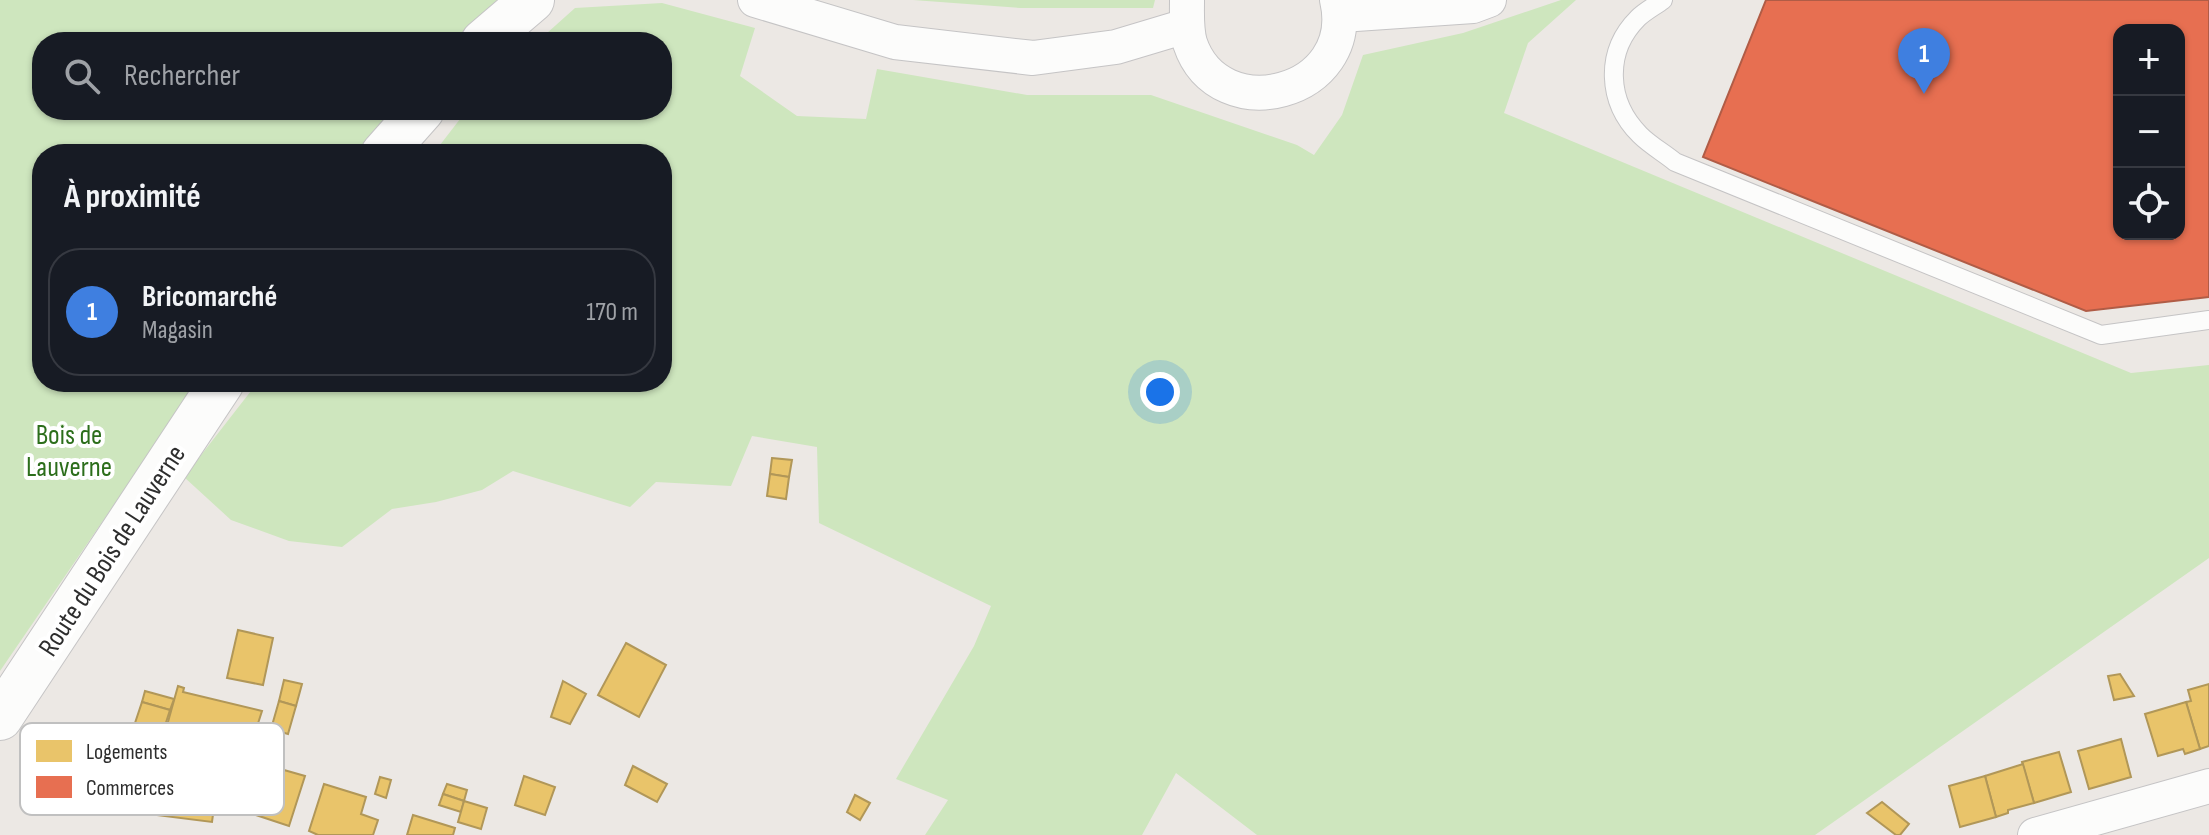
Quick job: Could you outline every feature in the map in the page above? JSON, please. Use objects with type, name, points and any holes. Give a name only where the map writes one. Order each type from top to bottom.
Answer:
[{"type":"street","points":[[495,32],[532,0]]},
{"type":"street","points":[[755,0],[895,42],[1033,58],[1116,47],[1187,13],[1191,46],[1203,66],[1221,82],[1243,91],[1266,94],[1289,89],[1310,78],[1328,59],[1338,35],[1339,7],[1473,6],[1489,0]]},
{"type":"street","points":[[392,144],[413,120]]},
{"type":"street","name":"Route du Bois de Lauverne","points":[[0,718],[215,392]]},
{"type":"street","points":[[2035,835],[2209,786]]},
{"type":"lane","points":[[1663,0],[1638,18],[1618,45],[1612,76],[1620,108],[1640,135],[1675,162],[2101,335],[2209,320]]},
{"type":"green space","name":"Bois de Lauverne","points":[[0,0],[497,0],[463,32],[32,32],[32,120],[391,120],[373,144],[32,144],[32,392],[191,392],[0,671]]},
{"type":"green space","points":[[913,0],[1155,0],[1153,8],[1020,8]]},
{"type":"green space","points":[[1561,0],[1576,0],[1528,43],[1504,113],[2131,373],[2209,365],[2209,558],[1815,835],[1257,835],[1176,773],[1142,835],[925,835],[948,800],[896,779],[974,646],[991,606],[819,523],[817,447],[752,436],[731,486],[656,482],[630,507],[513,471],[482,490],[392,509],[342,547],[289,541],[231,520],[184,477],[250,392],[672,392],[672,144],[441,144],[459,120],[672,120],[672,32],[548,32],[575,8],[662,3],[755,28],[740,76],[797,116],[866,119],[877,69],[1027,95],[1151,95],[1297,145],[1314,155],[1342,115],[1363,55],[1463,33]]},
{"type":"building: Logements","points":[[772,458],[792,460],[789,477],[770,474]]},
{"type":"building: Logements","points":[[770,474],[789,477],[786,499],[767,496]]},
{"type":"building: Logements","points":[[238,630],[273,638],[263,685],[227,678]]},
{"type":"building: Logements","points":[[626,643],[666,665],[639,717],[598,695]]},
{"type":"building: Logements","points":[[2120,674],[2134,696],[2114,700],[2108,676]]},
{"type":"building: Logements","points":[[284,680],[302,684],[296,706],[279,701]]},
{"type":"building: Logements","points":[[563,681],[586,694],[570,724],[551,717]]},
{"type":"building: Logements","points":[[2209,684],[2209,746],[2200,749],[2186,702],[2191,701],[2188,690]]},
{"type":"building: Logements","points":[[178,686],[184,688],[183,692],[262,711],[258,723],[168,723]]},
{"type":"building: Logements","points":[[145,691],[174,699],[170,710],[142,702]]},
{"type":"building: Logements","points":[[279,701],[296,706],[288,734],[284,733],[284,723],[273,723]]},
{"type":"building: Logements","points":[[142,702],[170,710],[166,723],[135,723]]},
{"type":"building: Logements","points":[[2186,702],[2200,749],[2185,754],[2183,749],[2158,756],[2145,714]]},
{"type":"building: Logements","points":[[2121,739],[2131,777],[2089,789],[2078,751]]},
{"type":"building: Logements","points":[[2059,752],[2071,792],[2034,803],[2022,762]]},
{"type":"building: Logements","points":[[2023,764],[2034,803],[2008,810],[2008,813],[1996,817],[1985,776]]},
{"type":"building: Logements","points":[[633,766],[667,784],[657,802],[625,785]]},
{"type":"building: Logements","points":[[284,770],[305,776],[289,826],[256,815],[284,815]]},
{"type":"building: Logements","points":[[524,776],[555,787],[545,815],[515,805]]},
{"type":"building: Logements","points":[[1985,776],[1996,817],[1960,827],[1949,786]]},
{"type":"building: Logements","points":[[380,777],[391,780],[386,798],[375,794]]},
{"type":"building: Logements","points":[[324,784],[366,797],[361,814],[378,820],[373,835],[318,835],[309,831]]},
{"type":"building: Logements","points":[[447,784],[467,790],[464,801],[443,794]]},
{"type":"building: Logements","points":[[443,794],[464,801],[461,812],[439,805]]},
{"type":"building: Logements","points":[[855,795],[870,803],[860,820],[847,812]]},
{"type":"building: Logements","points":[[464,801],[487,808],[481,829],[458,822]]},
{"type":"building: Logements","points":[[1882,802],[1909,824],[1900,835],[1867,813]]},
{"type":"building: Logements","points":[[156,815],[213,815],[212,822]]},
{"type":"building: Logements","points":[[413,815],[455,828],[453,835],[407,835]]},
{"type":"building: Commerces","points":[[1766,0],[2209,0],[2209,297],[2086,311],[1703,157]]},
{"type":"place","name":"Bricomarché","points":[[1924,94]]}]
